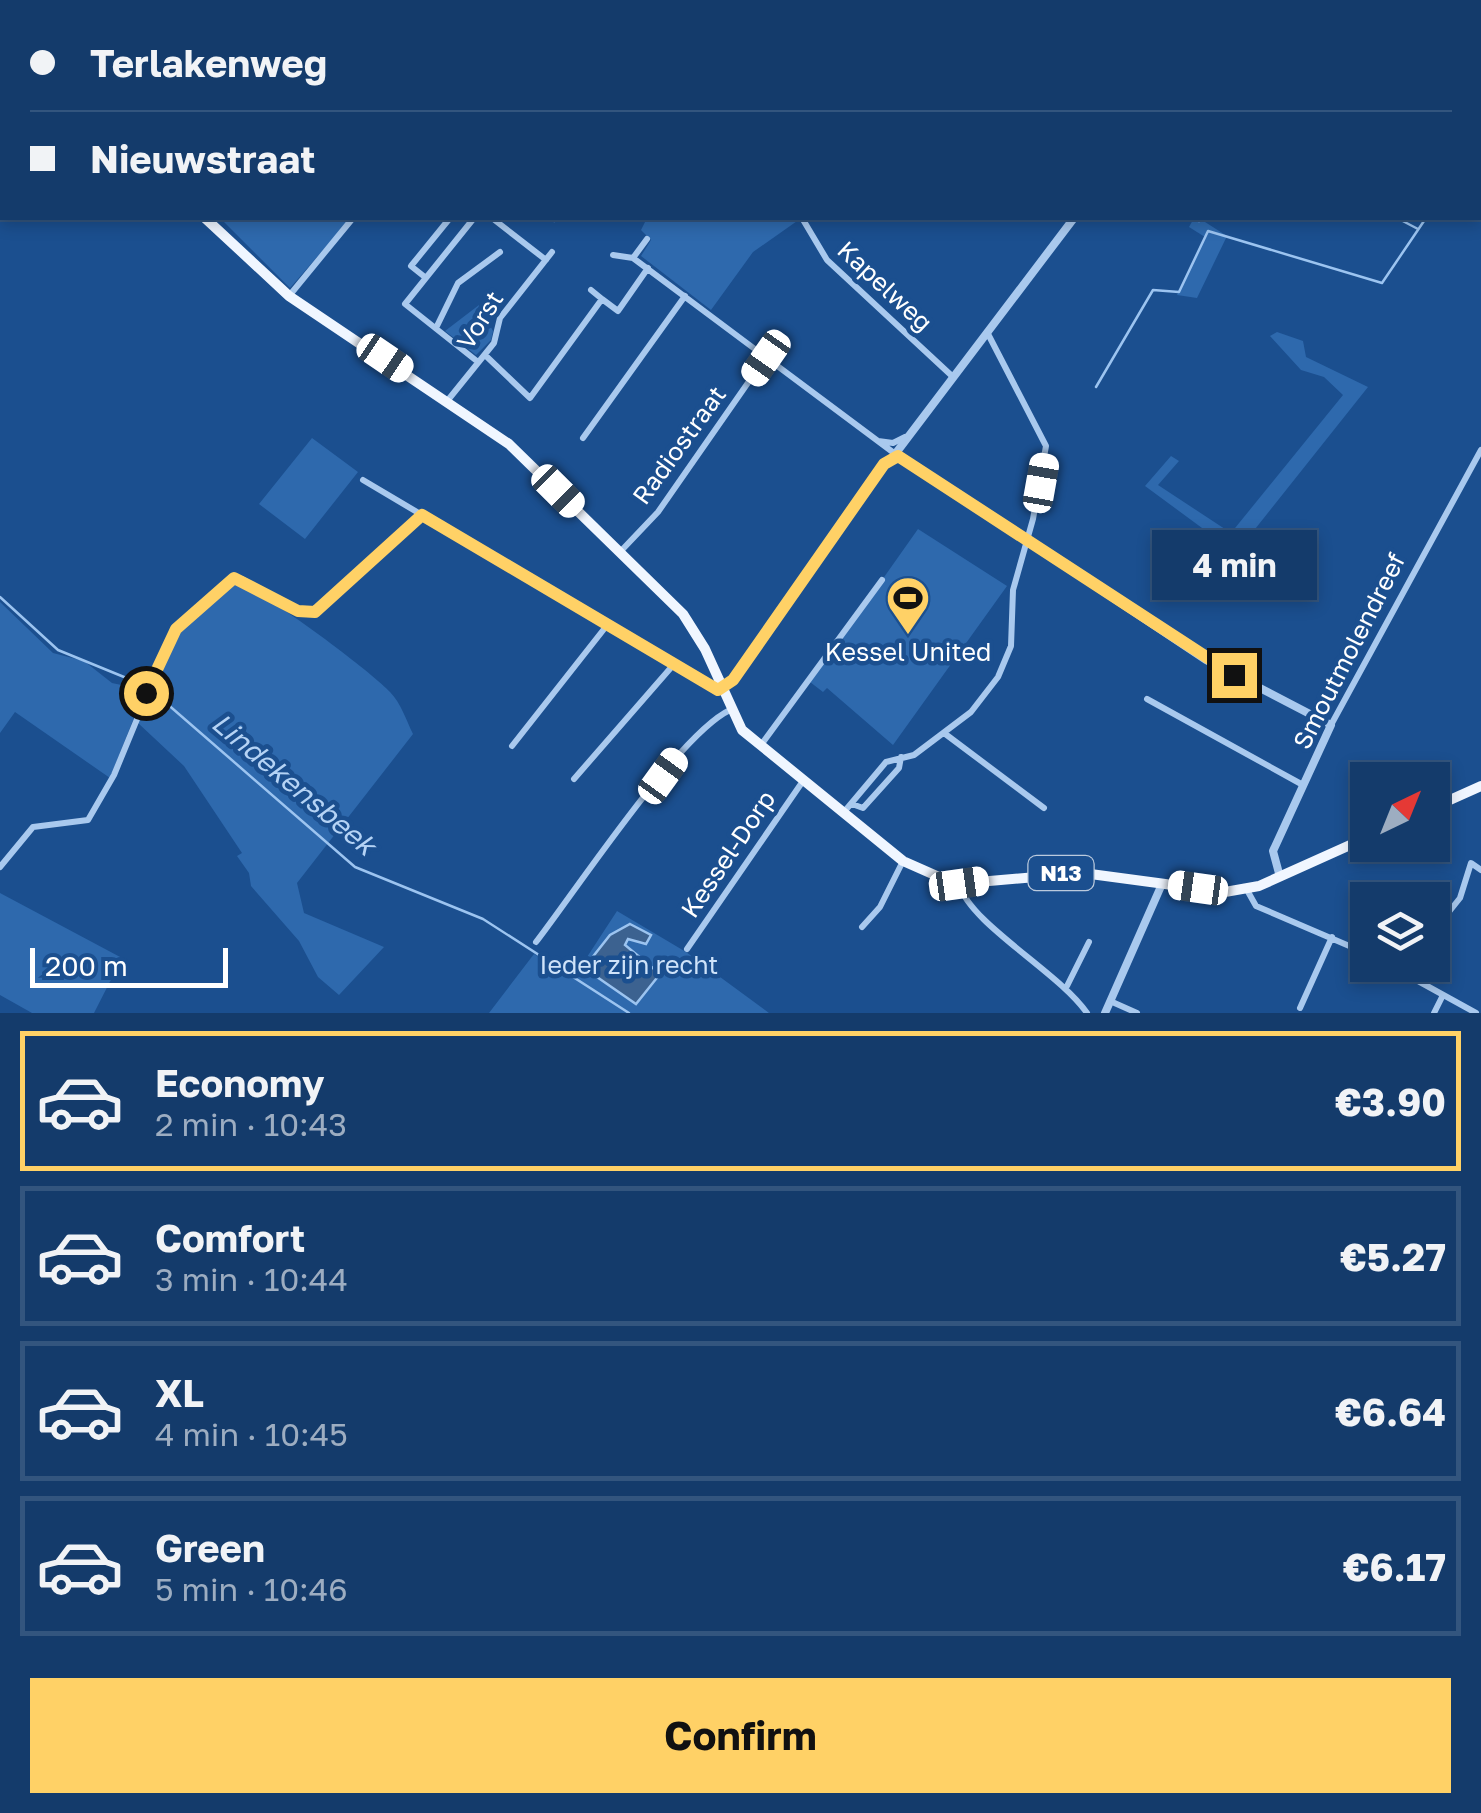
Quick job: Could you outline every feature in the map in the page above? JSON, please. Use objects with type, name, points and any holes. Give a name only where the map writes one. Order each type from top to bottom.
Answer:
[{"type":"main road","name":"N13","points":[[207,220],[289,296],[509,444],[692,627],[730,710]]},
{"type":"main road","name":"Kessel-Dorp","points":[[730,710],[760,746],[842,815],[903,861],[959,884],[1083,873],[1225,892],[1247,890]]},
{"type":"main road","points":[[1450,800],[1481,786]]},
{"type":"main road","name":"N13","points":[[1247,890],[1350,845]]},
{"type":"street","points":[[289,296],[351,220]]},
{"type":"street","points":[[426,278],[411,266],[448,220]]},
{"type":"street","points":[[472,220],[406,304],[478,362]]},
{"type":"street","points":[[495,220],[546,260]]},
{"type":"street","name":"Kapelweg","points":[[803,220],[826,260],[952,376]]},
{"type":"street","points":[[363,480],[675,663],[712,689],[722,688],[733,680],[884,464],[898,456],[905,437],[1072,220]]},
{"type":"street","points":[[633,258],[647,239]]},
{"type":"street","points":[[436,328],[458,283],[500,252]]},
{"type":"street","name":"Vorst","points":[[448,400],[494,343],[500,318],[552,252]]},
{"type":"street","points":[[613,255],[633,258],[648,268],[875,440],[1206,660],[1331,725]]},
{"type":"street","points":[[591,290],[618,311],[648,268]]},
{"type":"street","points":[[583,438],[685,296]]},
{"type":"street","points":[[484,355],[530,398],[602,298]]},
{"type":"street","points":[[842,815],[886,762],[914,755],[971,712],[1006,660],[1012,642],[1012,598],[1028,542],[1046,446],[986,332]]},
{"type":"street","name":"Radiostraat","points":[[620,552],[658,512],[766,358]]},
{"type":"street","points":[[875,440],[892,443],[905,437]]},
{"type":"street","name":"Smoutmolendreef","points":[[1280,877],[1273,851],[1331,725],[1481,450]]},
{"type":"street","points":[[0,867],[33,827],[88,820],[114,775],[176,629],[215,593],[234,578],[242,579],[298,611],[315,612],[422,515]]},
{"type":"street","points":[[760,746],[882,580]]},
{"type":"street","points":[[512,746],[608,624]]},
{"type":"street","points":[[574,779],[675,663]]},
{"type":"street","points":[[1147,698],[1304,784]]},
{"type":"street","points":[[536,942],[677,757],[705,724],[730,710]]},
{"type":"street","points":[[944,733],[1044,808]]},
{"type":"street","points":[[852,804],[863,808],[899,768],[901,758]]},
{"type":"street","name":"Kessel-Dorp","points":[[687,949],[802,781]]},
{"type":"street","points":[[862,926],[880,907],[903,861]]},
{"type":"street","points":[[1450,910],[1462,894],[1471,864],[1481,870]]},
{"type":"street","points":[[959,884],[972,904],[1010,941],[1067,986],[1087,1013]]},
{"type":"street","points":[[1105,1013],[1162,884]]},
{"type":"street","points":[[1247,890],[1256,906],[1350,946]]},
{"type":"street","points":[[1300,1008],[1332,937]]},
{"type":"street","points":[[1067,986],[1089,942]]},
{"type":"street","points":[[1424,982],[1476,1013]]},
{"type":"street","points":[[1434,1013],[1443,995]]},
{"type":"street","points":[[1110,1001],[1137,1013]]},
{"type":"green space","points":[[222,220],[349,220],[290,288]]},
{"type":"green space","points":[[646,220],[799,220],[753,252],[711,310],[641,256],[651,240],[641,230]]},
{"type":"green space","points":[[1193,220],[1206,220],[1227,236],[1197,298],[1177,295],[1205,237],[1189,227]]},
{"type":"green space","points":[[479,305],[493,331],[491,340],[476,355],[445,331]]},
{"type":"green space","points":[[1277,332],[1303,341],[1306,357],[1368,387],[1236,553],[1145,486],[1171,456],[1179,461],[1158,485],[1231,533],[1343,395],[1324,377],[1301,370],[1270,336]]},
{"type":"green space","points":[[312,438],[358,472],[305,539],[259,504]]},
{"type":"green space","name":"Kessel United","points":[[918,529],[1007,586],[893,745],[827,688],[823,692],[810,682]]},
{"type":"green space","points":[[236,583],[289,614],[379,682],[397,701],[413,734],[297,883],[304,913],[384,947],[339,995],[318,977],[299,941],[251,886],[249,873],[237,856],[242,853],[184,766],[138,723],[179,631]]},
{"type":"green space","points":[[0,602],[53,653],[84,661],[112,683],[145,690],[110,778],[15,712],[0,733]]},
{"type":"green space","points":[[0,893],[122,958],[94,1013],[32,1013],[0,995]]},
{"type":"green space","name":"Ieder zijn recht","points":[[617,911],[686,952],[769,1013],[489,1013],[534,954],[574,977]]},
{"type":"shaded area","points":[[630,924],[651,935],[646,944],[628,939],[625,945],[660,974],[636,1004],[584,968],[610,935]]},
{"type":"waterway","points":[[1401,220],[1418,229]]},
{"type":"waterway","points":[[1096,387],[1153,290],[1179,292],[1208,231],[1382,283],[1425,220]]},
{"type":"waterway","name":"Lindekensbeek","points":[[0,597],[58,650],[146,686]]},
{"type":"waterway","name":"Lindekensbeek","points":[[150,689],[355,867],[483,919],[629,1013]]},
{"type":"place","name":"Kessel United","points":[[908,636]]},
{"type":"route","points":[[146,693],[176,629],[234,578],[298,611],[315,612],[422,515],[718,690],[733,680],[884,464],[898,456],[1234,675]]}]
